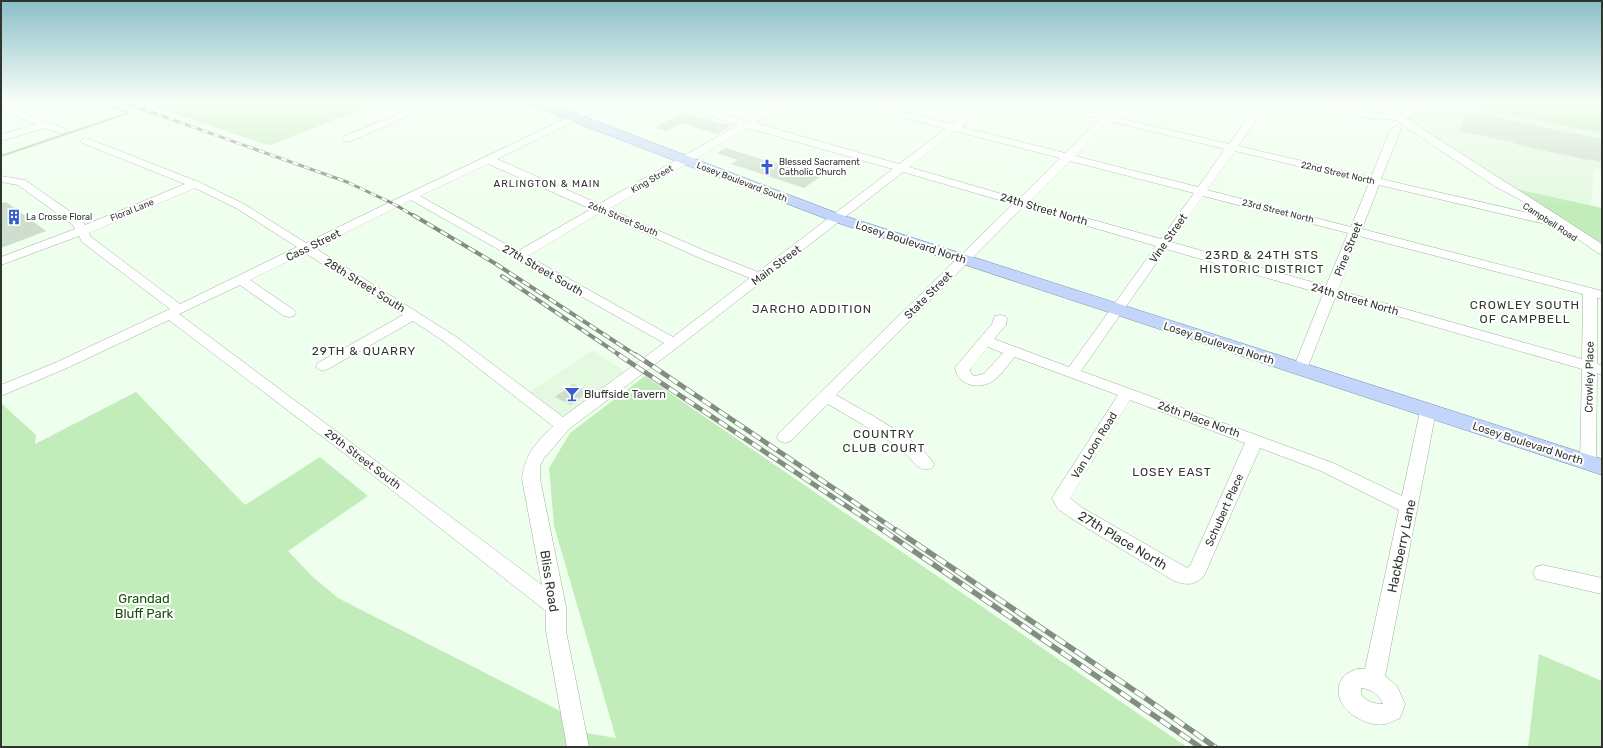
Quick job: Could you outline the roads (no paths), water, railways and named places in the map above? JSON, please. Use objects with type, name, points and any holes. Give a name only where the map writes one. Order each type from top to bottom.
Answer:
[{"type":"main road","name":"Losey Boulevard South","points":[[623,137],[837,218]]},
{"type":"main road","name":"Losey Boulevard North","points":[[837,218],[1595,465]]},
{"type":"street","points":[[348,139],[353,137]]},
{"type":"street","name":"Cass Street","points":[[1,391],[16,386],[241,280],[412,196],[538,137]]},
{"type":"street","name":"King Street","points":[[518,256],[724,137]]},
{"type":"street","name":"24th Street North","points":[[791,137],[1596,368]]},
{"type":"street","name":"Main Street","points":[[563,425],[674,343],[942,137]]},
{"type":"street","name":"23rd Street North","points":[[988,137],[1596,294]]},
{"type":"street","name":"State Street","points":[[785,437],[1089,137]]},
{"type":"street","name":"22nd Street North","points":[[1186,137],[1567,226]]},
{"type":"street","name":"Vine Street","points":[[1072,373],[1240,137]]},
{"type":"street","name":"Pine Street","points":[[1300,370],[1393,137]]},
{"type":"street","name":"Campbell Road","points":[[1427,137],[1500,186],[1512,197],[1602,256]]},
{"type":"street","name":"28th Street South","points":[[86,141],[195,184],[240,206],[450,339],[563,425]]},
{"type":"street","name":"26th Street South","points":[[488,160],[706,256],[759,277]]},
{"type":"street","name":"29th Street South","points":[[1,179],[21,182],[78,223],[86,239],[174,311],[556,607]]},
{"type":"street","name":"Floral Lane","points":[[1,262],[82,231],[195,184]]},
{"type":"street","name":"Campbell Road","points":[[1500,186],[1523,196],[1602,250]]},
{"type":"street","name":"27th Street South","points":[[412,196],[674,343]]},
{"type":"street","points":[[241,280],[289,313]]},
{"type":"street","name":"Crowley Place","points":[[1595,465],[1596,294]]},
{"type":"street","points":[[323,366],[414,315]]},
{"type":"street","points":[[1000,319],[999,326],[962,368],[963,374],[968,379],[980,381],[989,377],[1012,350]]},
{"type":"street","name":"26th Place North","points":[[985,341],[1327,467],[1409,507]]},
{"type":"street","name":"Van Loon Road","points":[[1061,498],[1127,393]]},
{"type":"street","points":[[826,396],[907,445],[926,464]]},
{"type":"street","name":"Hackberry Lane","points":[[1373,681],[1428,411]]},
{"type":"street","name":"Bliss Road","points":[[563,425],[543,446],[536,456],[532,466],[531,479],[556,607],[556,631],[578,747]]},
{"type":"street","name":"Schubert Place","points":[[1190,577],[1197,571],[1255,440]]},
{"type":"street","name":"27th Place North","points":[[1061,498],[1064,504],[1075,512],[1181,575],[1190,577]]},
{"type":"street","points":[[1543,573],[1602,586]]},
{"type":"waterway","points":[[1,156],[57,137]]},
{"type":"railway","points":[[221,137],[347,182],[394,204],[414,216]]},
{"type":"railway","points":[[413,215],[496,264],[637,356]]},
{"type":"railway","points":[[502,276],[621,356]]},
{"type":"railway","points":[[619,355],[884,531]]},
{"type":"railway","points":[[636,355],[897,531]]},
{"type":"railway","points":[[883,530],[1200,747]]},
{"type":"railway","points":[[896,530],[1141,695],[1215,747]]},
{"type":"place","name":"Blessed Sacrament Catholic Church","points":[[767,167]]},
{"type":"place","name":"La Crosse Floral","points":[[14,217]]},
{"type":"place","name":"Bluffside Tavern","points":[[572,394]]},
{"type":"district","name":"ARLINGTON & MAIN","points":[[547,183]]},
{"type":"district","name":"23RD & 24TH STS HISTORIC DISTRICT","points":[[1262,262]]},
{"type":"district","name":"JARCHO ADDITION","points":[[812,309]]},
{"type":"district","name":"CROWLEY SOUTH OF CAMPBELL","points":[[1525,312]]},
{"type":"district","name":"29TH & QUARRY","points":[[364,351]]},
{"type":"district","name":"COUNTRY CLUB COURT","points":[[884,441]]},
{"type":"district","name":"LOSEY EAST","points":[[1172,472]]},
{"type":"park label","name":"Grandad Bluff Park","points":[[144,606]]}]
